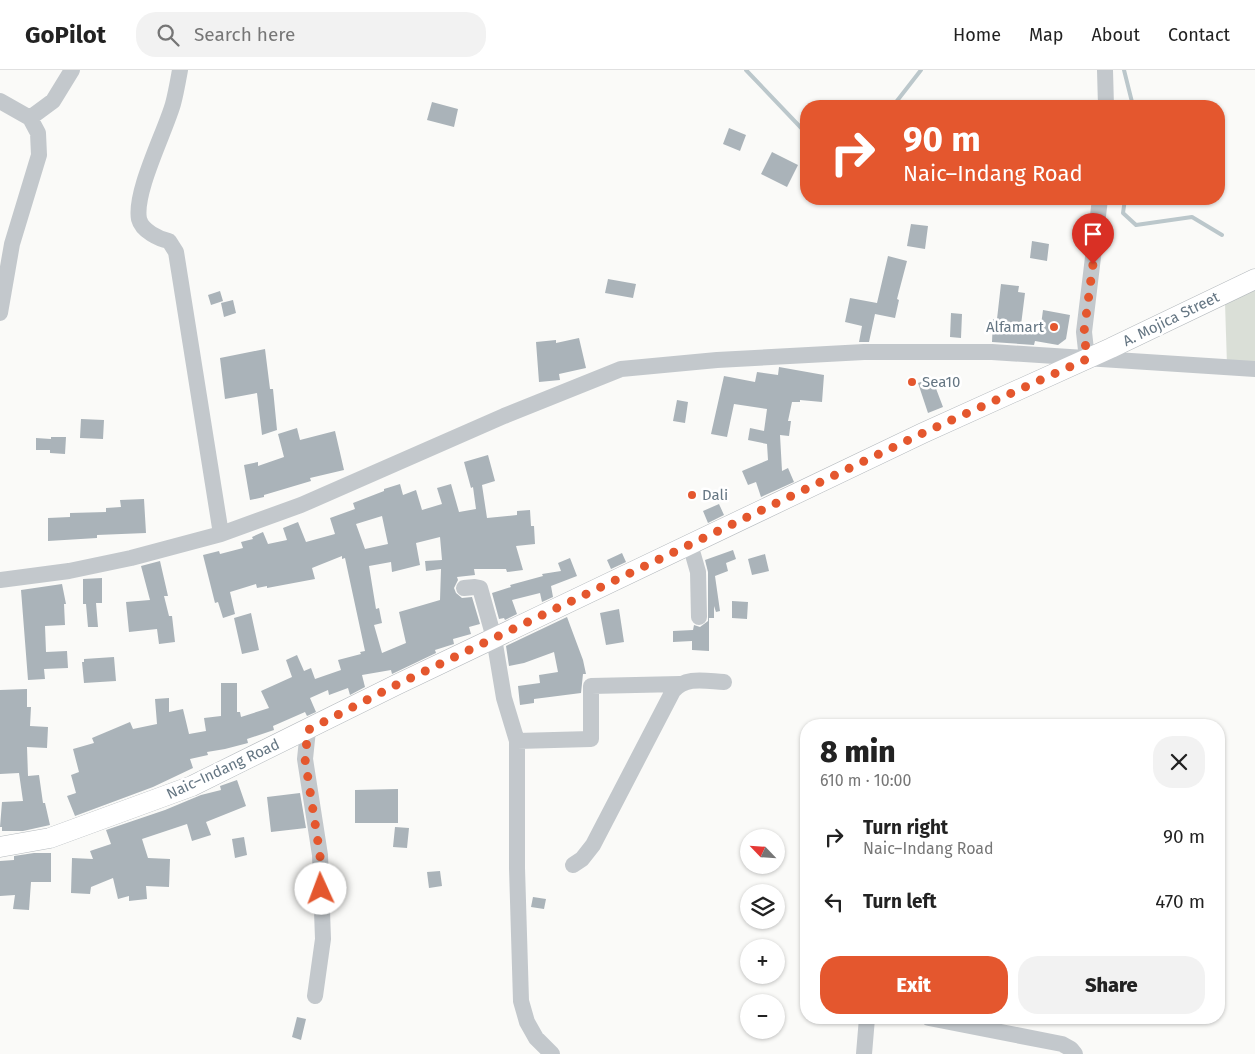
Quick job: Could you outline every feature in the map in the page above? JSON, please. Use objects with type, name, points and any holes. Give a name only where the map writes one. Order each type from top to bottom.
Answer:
[{"type":"main road","name":"A. Mojica Street","points":[[1087,359],[1255,279]]},
{"type":"main road","name":"Naic–Indang Road","points":[[0,847],[50,838],[192,786],[690,544],[923,433],[1087,359]]},
{"type":"street","points":[[30,118],[53,101],[72,70]]},
{"type":"street","points":[[180,70],[173,104],[143,191],[139,219],[143,227],[160,239],[169,241],[176,252],[221,534]]},
{"type":"street","points":[[1104,70],[1106,100]]},
{"type":"street","points":[[0,101],[30,118],[38,133],[39,155],[12,244],[0,313]]},
{"type":"street","points":[[1087,359],[1084,332],[1099,205]]},
{"type":"street","points":[[0,580],[68,571],[131,558],[221,534],[301,505],[504,416],[621,369],[717,360],[864,352],[992,352],[1255,369]]},
{"type":"street","points":[[690,544],[698,572],[699,617]]},
{"type":"street","points":[[464,588],[475,586],[480,588],[494,638],[504,698],[517,741],[516,868],[520,990],[527,1022],[541,1044],[552,1054]]},
{"type":"street","points":[[517,741],[591,739],[591,686],[680,684],[693,680],[724,682]]},
{"type":"street","points":[[573,865],[582,859],[593,845],[670,695],[680,684]]},
{"type":"street","points":[[308,730],[305,759],[320,855],[323,930],[315,996]]},
{"type":"street","points":[[864,1054],[866,1024]]},
{"type":"street","points":[[960,1024],[1062,1044],[1071,1049],[1075,1054]]},
{"type":"shaded area","points":[[1255,286],[1255,366],[1227,365],[1225,303]]},
{"type":"building","points":[[432,102],[458,109],[454,127],[427,120]]},
{"type":"building","points":[[729,128],[746,135],[740,151],[723,144]]},
{"type":"building","points":[[772,152],[798,165],[787,187],[761,174]]},
{"type":"building","points":[[911,224],[928,226],[925,249],[907,246]]},
{"type":"building","points":[[1032,241],[1049,244],[1047,261],[1030,258]]},
{"type":"building","points":[[888,256],[907,261],[897,299],[899,300],[895,318],[875,314],[869,342],[859,342],[862,326],[845,322],[850,298],[877,303]]},
{"type":"building","points":[[608,279],[636,284],[633,298],[605,293]]},
{"type":"building","points":[[1001,284],[1019,286],[1018,292],[1025,293],[1021,325],[1041,325],[1043,310],[1070,315],[1066,339],[1058,345],[1035,341],[1034,345],[992,342],[993,319],[997,319]]},
{"type":"building","points":[[220,291],[223,301],[211,305],[208,295]]},
{"type":"building","points":[[233,300],[236,313],[224,317],[221,303]]},
{"type":"building","points":[[951,313],[962,314],[961,338],[950,337]]},
{"type":"building","points":[[579,338],[586,368],[559,374],[560,380],[539,382],[536,342],[556,340],[556,343]]},
{"type":"building","points":[[265,349],[270,389],[273,389],[277,430],[262,435],[257,393],[225,399],[220,358]]},
{"type":"building","points":[[779,367],[824,375],[822,402],[800,400],[800,402],[792,402],[788,421],[791,421],[789,436],[780,435],[782,471],[788,468],[794,482],[761,497],[756,482],[748,485],[742,471],[768,460],[767,444],[748,440],[750,428],[764,431],[767,409],[734,404],[727,437],[711,434],[724,376],[755,382],[757,372],[778,375]]},
{"type":"building","points":[[932,378],[943,407],[928,413],[918,383]]},
{"type":"building","points":[[677,400],[688,402],[685,423],[673,421]]},
{"type":"building","points":[[81,419],[104,420],[103,439],[80,438]]},
{"type":"building","points":[[297,428],[300,440],[335,431],[344,470],[310,478],[311,481],[250,500],[244,465],[258,462],[258,466],[284,457],[278,434]]},
{"type":"building","points":[[51,437],[66,437],[65,454],[50,453],[50,450],[36,450],[36,438],[51,439]]},
{"type":"building","points":[[488,455],[495,481],[482,485],[487,518],[517,515],[517,511],[530,510],[531,526],[534,526],[535,544],[516,546],[523,570],[507,572],[506,569],[474,569],[475,575],[457,577],[458,580],[454,588],[456,593],[462,598],[472,597],[480,624],[469,627],[471,634],[453,639],[454,644],[435,650],[436,653],[392,674],[391,670],[362,675],[365,687],[350,695],[348,688],[329,695],[328,690],[310,698],[316,712],[307,716],[305,712],[273,726],[274,730],[247,739],[248,743],[207,752],[208,755],[190,759],[193,768],[153,787],[75,816],[67,796],[76,793],[71,775],[79,772],[73,749],[94,743],[92,738],[130,722],[133,729],[157,724],[155,699],[169,698],[169,712],[183,709],[189,734],[206,731],[204,718],[221,716],[221,683],[237,683],[237,712],[240,712],[241,717],[269,708],[261,691],[292,677],[286,660],[297,655],[304,671],[311,668],[315,679],[341,670],[338,660],[361,654],[360,652],[365,651],[345,558],[342,559],[342,556],[312,568],[315,579],[267,588],[267,586],[257,588],[256,584],[230,592],[235,614],[223,618],[218,602],[215,603],[203,555],[219,551],[220,554],[243,548],[241,542],[253,539],[252,537],[263,532],[268,544],[287,540],[283,528],[298,522],[306,542],[335,534],[330,518],[355,509],[353,503],[400,484],[403,495],[416,490],[422,510],[442,504],[437,488],[451,484],[459,512],[476,509],[473,487],[471,488],[464,462]],"holes":[[[382,516],[388,544],[365,549],[356,524]],[[440,537],[442,560],[425,561],[426,571],[441,569],[440,600],[399,612],[406,643],[382,653],[374,625],[382,623],[379,608],[376,609],[369,566],[391,562],[392,572],[420,565],[416,543]]]},
{"type":"building","points":[[144,499],[146,533],[97,535],[97,538],[48,541],[48,518],[70,517],[70,513],[106,512],[106,508],[121,507],[120,500]]},
{"type":"building","points":[[719,504],[724,515],[708,523],[703,511]]},
{"type":"building","points":[[733,550],[736,559],[726,563],[728,571],[715,576],[720,611],[716,612],[714,606],[714,618],[709,618],[709,651],[692,650],[692,641],[673,642],[673,631],[693,630],[694,625],[700,627],[708,621],[708,572],[705,560]]},
{"type":"building","points":[[622,553],[626,562],[611,569],[607,560]]},
{"type":"building","points":[[765,554],[769,571],[752,575],[748,559]]},
{"type":"building","points":[[570,558],[577,576],[551,586],[553,597],[542,602],[540,593],[512,600],[517,614],[505,620],[504,618],[499,619],[492,593],[511,587],[510,585],[543,576],[542,574],[561,571],[558,563]]},
{"type":"building","points":[[160,561],[168,596],[164,596],[169,616],[172,616],[175,642],[159,644],[157,629],[129,632],[126,602],[150,600],[141,566]]},
{"type":"building","points":[[102,578],[102,603],[96,603],[98,627],[88,627],[86,604],[83,604],[83,579]]},
{"type":"building","points":[[62,584],[66,604],[64,604],[65,625],[45,626],[46,652],[67,651],[68,668],[44,669],[45,679],[28,680],[21,590]]},
{"type":"building","points":[[732,601],[748,602],[747,619],[732,618]]},
{"type":"building","points":[[619,609],[624,642],[606,645],[600,613]]},
{"type":"building","points":[[251,613],[259,650],[242,654],[234,618]]},
{"type":"building","points":[[567,617],[583,660],[586,674],[583,674],[581,693],[534,699],[534,703],[520,705],[518,686],[540,683],[539,675],[558,672],[554,652],[524,663],[509,666],[506,646]]},
{"type":"building","points":[[114,657],[116,681],[84,683],[82,662],[84,662],[84,659]]},
{"type":"building","points":[[27,689],[27,707],[31,707],[30,726],[48,727],[47,748],[27,747],[28,776],[39,775],[43,803],[45,803],[50,825],[23,831],[2,831],[2,827],[0,827],[2,802],[23,801],[19,773],[0,774],[0,690]]},
{"type":"building","points":[[237,780],[246,806],[206,822],[211,835],[192,841],[187,824],[142,839],[148,858],[170,859],[169,887],[146,886],[147,899],[129,901],[129,896],[118,899],[113,878],[91,887],[90,894],[71,893],[72,858],[93,859],[90,851],[111,844],[106,830],[165,810],[201,795],[221,790],[220,786]]},
{"type":"building","points":[[398,789],[398,823],[355,823],[355,790]]},
{"type":"building","points":[[300,793],[306,828],[271,832],[267,797]]},
{"type":"building","points":[[395,827],[409,828],[407,848],[393,847]]},
{"type":"building","points":[[244,837],[247,855],[235,858],[232,839]]},
{"type":"building","points":[[51,853],[51,882],[31,882],[29,910],[13,909],[15,895],[0,896],[0,861],[14,860],[14,856]]},
{"type":"building","points":[[440,871],[442,886],[429,888],[427,872]]},
{"type":"building","points":[[533,897],[546,899],[544,909],[531,907]]},
{"type":"building","points":[[297,1017],[306,1019],[301,1040],[292,1037]]},
{"type":"waterway","points":[[746,70],[800,127]]},
{"type":"waterway","points":[[898,100],[921,70]]},
{"type":"waterway","points":[[1124,70],[1132,100]]},
{"type":"waterway","points":[[1124,205],[1123,213],[1136,225],[1192,217],[1222,235]]},
{"type":"place","name":"Alfamart","points":[[1054,327]]},
{"type":"place","name":"Sea10","points":[[912,382]]},
{"type":"place","name":"Dali","points":[[692,495]]},
{"type":"route","points":[[321,889],[320,855],[305,759],[308,730],[396,685],[923,433],[1087,359],[1084,332],[1093,264]]}]
